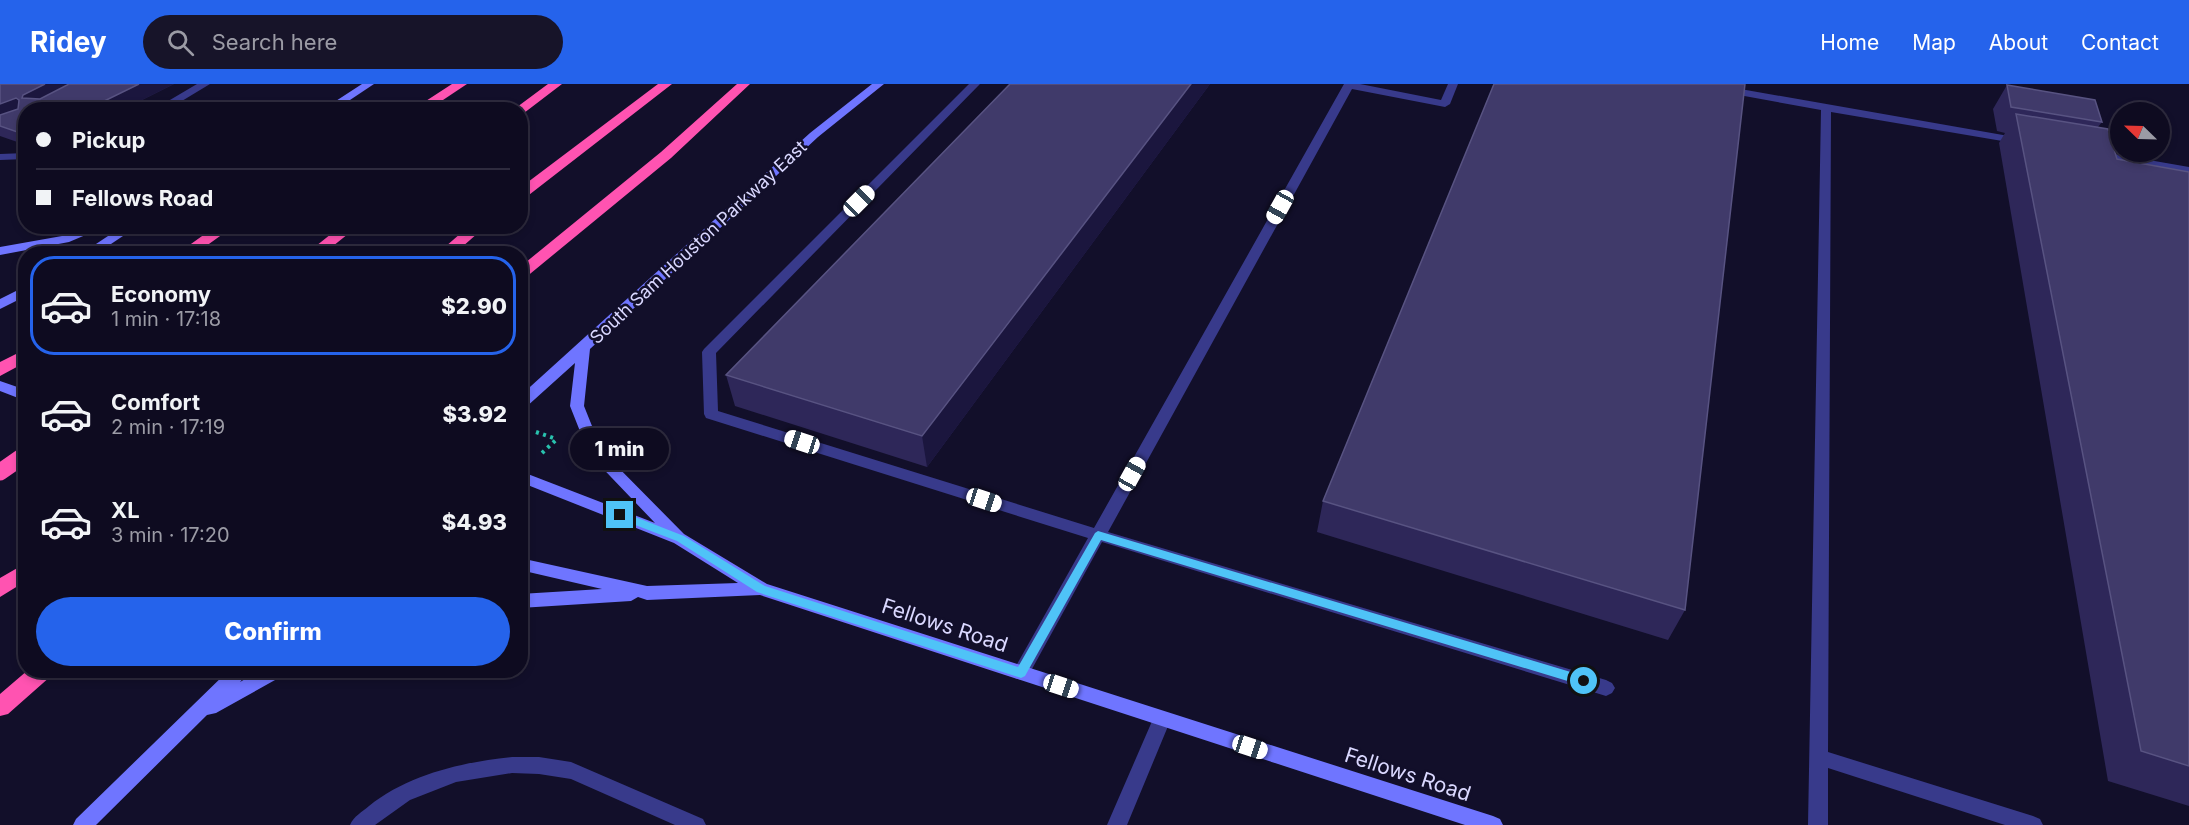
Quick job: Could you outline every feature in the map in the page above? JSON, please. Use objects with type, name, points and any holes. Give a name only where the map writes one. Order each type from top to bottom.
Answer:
[{"type":"highway","points":[[431,102],[461,84]]},
{"type":"highway","points":[[528,104],[556,84]]},
{"type":"highway","points":[[528,189],[666,84]]},
{"type":"highway","points":[[528,268],[666,155],[744,84]]},
{"type":"highway","points":[[196,246],[215,234]]},
{"type":"highway","points":[[324,246],[340,234]]},
{"type":"highway","points":[[454,246],[469,234]]},
{"type":"highway","points":[[0,370],[18,359]]},
{"type":"highway","points":[[0,472],[18,460]]},
{"type":"highway","points":[[0,589],[18,576]]},
{"type":"highway","points":[[0,707],[34,678]]},
{"type":"main road","points":[[340,102],[369,84]]},
{"type":"main road","name":"South Sam Houston Parkway East","points":[[528,398],[814,135],[879,84]]},
{"type":"main road","points":[[27,246],[79,234]]},
{"type":"main road","points":[[100,246],[119,234]]},
{"type":"main road","points":[[0,251],[18,248]]},
{"type":"main road","points":[[0,291],[18,294]]},
{"type":"main road","points":[[0,306],[18,297]]},
{"type":"main road","points":[[583,348],[578,406],[596,454],[680,539]]},
{"type":"main road","points":[[0,386],[18,393]]},
{"type":"main road","name":"Fellows Road","points":[[528,479],[680,539],[761,589],[1493,825]]},
{"type":"main road","name":"Fellows Road","points":[[528,566],[647,593],[761,589]]},
{"type":"main road","points":[[528,601],[647,593]]},
{"type":"main road","points":[[83,825],[233,678]]},
{"type":"main road","points":[[192,719],[264,678]]},
{"type":"lane","points":[[173,102],[206,84]]},
{"type":"lane","points":[[975,84],[709,352],[711,414],[1098,535],[1606,688]]},
{"type":"lane","points":[[1021,673],[1349,84],[1445,104],[1453,84]]},
{"type":"lane","points":[[1695,84],[2037,144]]},
{"type":"lane","points":[[1818,825],[1826,108]]},
{"type":"lane","points":[[2084,152],[2189,170]]},
{"type":"lane","points":[[0,158],[18,157]]},
{"type":"lane","points":[[1117,825],[1162,719]]},
{"type":"lane","points":[[1819,757],[2033,825]]},
{"type":"lane","points":[[360,825],[412,790],[463,770],[524,764],[567,769],[696,825]]},
{"type":"path","points":[[536,432],[558,438],[539,456]]},
{"type":"building","points":[[0,84],[45,84],[23,95],[22,98],[40,99],[69,84],[139,84],[102,102],[19,102],[16,98],[0,104]]},
{"type":"building","points":[[1010,84],[1191,84],[922,436],[726,375]]},
{"type":"building","points":[[1494,84],[1745,84],[1685,610],[1323,501]]},
{"type":"building","points":[[2007,85],[2095,100],[2102,122],[2011,107]]},
{"type":"building","points":[[18,109],[18,132],[0,126],[0,115]]},
{"type":"building","points":[[2016,114],[2108,129],[2110,162],[2134,162],[2189,172],[2189,766],[2141,751]]},
{"type":"route","points":[[620,515],[680,539],[761,589],[1021,673],[1098,535],[1584,681]]}]
